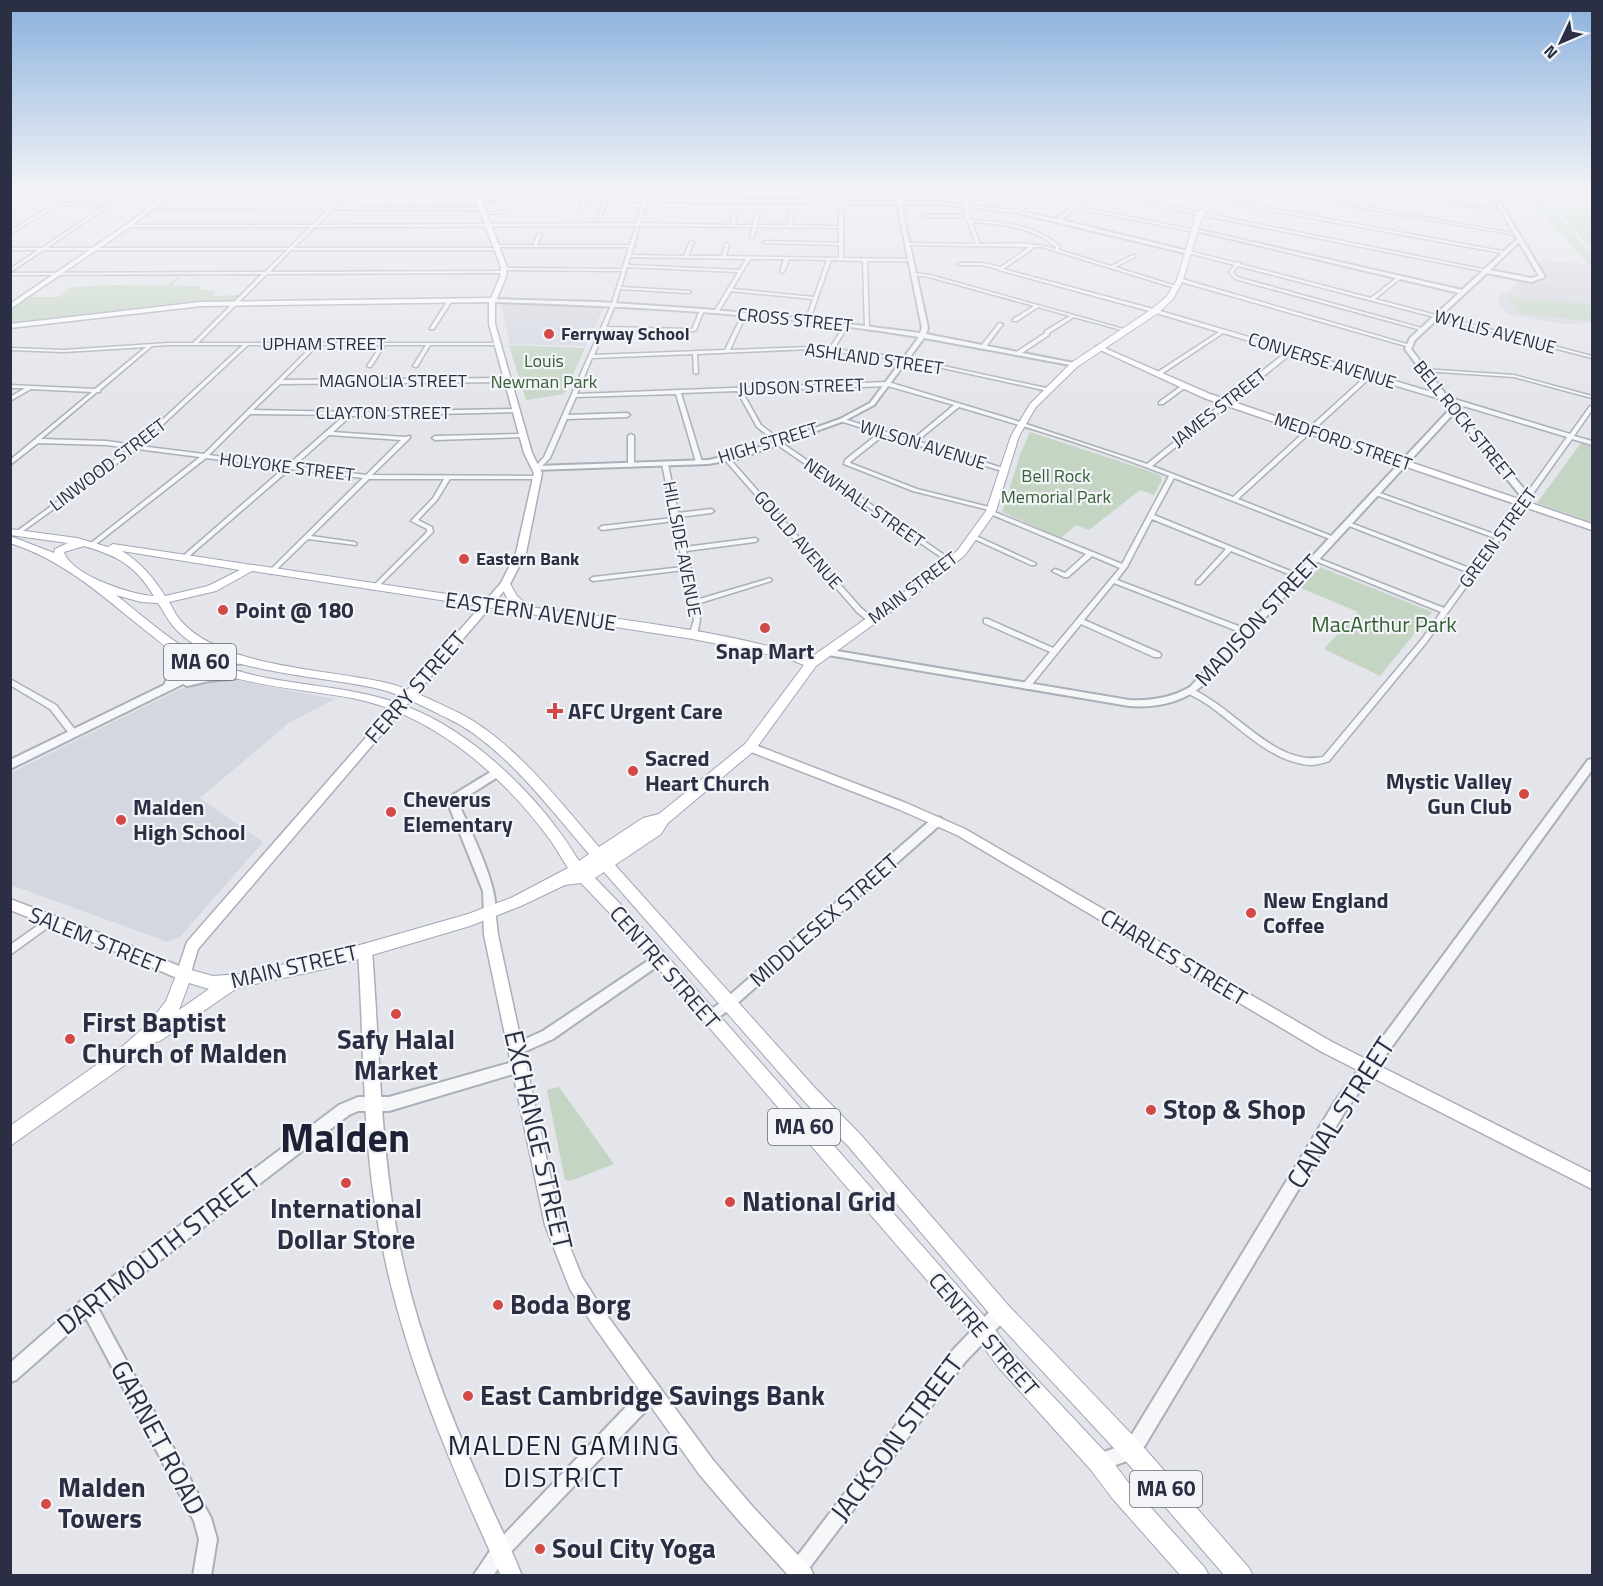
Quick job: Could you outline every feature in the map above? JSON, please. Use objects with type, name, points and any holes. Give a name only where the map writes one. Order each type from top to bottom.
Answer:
[{"type":"main road","points":[[10,307],[71,264]]},
{"type":"main road","points":[[502,264],[504,271],[493,300],[491,316],[516,411],[530,458],[537,473]]},
{"type":"main road","name":"MAIN STREET","points":[[184,975],[207,982],[233,982],[365,951],[490,913],[581,872],[601,860],[648,822],[663,819],[750,747],[812,663],[951,562],[974,537],[991,510],[1021,424],[1048,389],[1098,347],[1155,311],[1179,284],[1186,264]]},
{"type":"main road","name":"CROSS STREET","points":[[10,326],[196,304],[493,300]]},
{"type":"main road","name":"MEDFORD STREET","points":[[1098,347],[1225,402],[1525,501],[1593,527]]},
{"type":"main road","name":"FERRY STREET","points":[[184,975],[192,945],[505,584],[520,553],[537,473]]},
{"type":"main road","name":"EASTERN AVENUE","points":[[13,534],[185,557],[248,569],[693,635],[788,655],[812,663]]},
{"type":"main road","name":"CENTRE STREET","points":[[13,534],[64,561],[176,648],[212,666],[245,675],[357,695],[398,708],[427,720],[456,736],[497,772],[553,835],[581,872],[983,1330],[1006,1361],[1099,1462],[1120,1490],[1197,1575]]},
{"type":"main road","points":[[64,561],[59,554],[63,548],[80,543],[93,544]]},
{"type":"main road","name":"CENTRE STREET","points":[[93,544],[115,552],[136,565],[148,577],[177,624],[207,646],[244,661],[365,681],[408,694],[456,717],[500,747],[728,1004],[855,1141],[1001,1312],[1132,1451],[1241,1575]]},
{"type":"main road","points":[[177,624],[182,606],[248,569]]},
{"type":"main road","points":[[95,583],[132,597],[162,599],[204,592]]},
{"type":"main road","points":[[505,584],[512,598],[530,610]]},
{"type":"main road","name":"CHARLES STREET","points":[[750,747],[937,821],[985,845],[1327,1047],[1593,1181]]},
{"type":"main road","name":"SALEM STREET","points":[[10,904],[184,975]]},
{"type":"main road","name":"EXCHANGE STREET","points":[[490,913],[491,935],[517,1049],[543,1185],[557,1241],[586,1300],[652,1392],[723,1488],[801,1572]]},
{"type":"main road","points":[[365,951],[373,1105],[386,1218],[407,1306],[446,1424],[512,1575]]},
{"type":"main road","points":[[129,1052],[162,1021],[172,1008],[184,975]]},
{"type":"main road","points":[[10,1137],[129,1052],[188,1015],[233,982]]},
{"type":"street","points":[[194,344],[275,264]]},
{"type":"street","points":[[537,473],[548,456],[591,357],[614,303],[626,264]]},
{"type":"street","points":[[716,312],[745,264]]},
{"type":"street","points":[[782,272],[785,264]]},
{"type":"street","points":[[807,321],[828,264]]},
{"type":"street","points":[[865,264],[867,328]]},
{"type":"street","points":[[912,264],[926,328],[923,335]]},
{"type":"street","name":"CONVERSE AVENUE","points":[[982,264],[1155,311],[1593,443]]},
{"type":"street","points":[[1001,268],[1007,264]]},
{"type":"street","points":[[1102,264],[1408,345]]},
{"type":"street","points":[[1111,267],[1117,264]]},
{"type":"street","points":[[1238,264],[1231,272],[1236,278],[1423,329]]},
{"type":"street","name":"WYLLIS AVENUE","points":[[1243,264],[1593,357]]},
{"type":"street","points":[[1343,264],[1464,292]]},
{"type":"street","points":[[1452,264],[1531,280],[1541,278],[1534,264]]},
{"type":"street","name":"BELL ROCK STREET","points":[[1496,264],[1408,345],[1410,353],[1525,501]]},
{"type":"street","points":[[10,272],[56,275],[265,274],[625,268],[741,271]]},
{"type":"street","points":[[914,274],[929,276],[1125,330]]},
{"type":"street","points":[[1372,298],[1400,277]]},
{"type":"street","points":[[619,288],[689,292]]},
{"type":"street","points":[[730,290],[816,298]]},
{"type":"street","name":"CROSS STREET","points":[[493,300],[614,303],[807,321],[923,335],[1074,365]]},
{"type":"street","points":[[432,328],[450,301]]},
{"type":"street","points":[[1015,320],[1037,306]]},
{"type":"street","points":[[603,328],[694,330],[702,310]]},
{"type":"street","points":[[727,351],[744,315]]},
{"type":"street","points":[[1017,354],[1072,316]]},
{"type":"street","points":[[983,347],[1001,324]]},
{"type":"street","points":[[831,350],[846,326]]},
{"type":"street","points":[[1158,374],[1223,331]]},
{"type":"street","points":[[363,344],[369,335]]},
{"type":"street","name":"HIGH STREET","points":[[537,473],[727,459],[842,420],[872,404],[923,335]]},
{"type":"street","name":"UPHAM STREET","points":[[10,349],[64,351],[194,344],[497,344]]},
{"type":"street","name":"LINWOOD STREET","points":[[13,534],[136,447],[247,344]]},
{"type":"street","points":[[93,544],[205,456],[317,344]]},
{"type":"street","points":[[369,366],[384,344]]},
{"type":"street","points":[[415,366],[429,344]]},
{"type":"street","points":[[10,463],[151,345]]},
{"type":"street","name":"ASHLAND STREET","points":[[591,357],[810,348],[906,359],[1048,389]]},
{"type":"street","name":"JAMES STREET","points":[[1148,466],[1291,351]]},
{"type":"street","points":[[695,352],[696,373]]},
{"type":"street","points":[[1424,370],[1514,376],[1593,397]]},
{"type":"street","points":[[1233,500],[1370,375]]},
{"type":"street","name":"MAGNOLIA STREET","points":[[279,382],[507,380]]},
{"type":"street","name":"JUDSON STREET","points":[[574,396],[888,384],[1021,424],[1148,466],[1332,538]]},
{"type":"street","points":[[10,386],[98,391]]},
{"type":"street","points":[[1161,403],[1184,386]]},
{"type":"street","points":[[10,400],[29,387]]},
{"type":"street","name":"NEWHALL STREET","points":[[738,389],[760,428],[951,562]]},
{"type":"street","points":[[678,392],[699,462]]},
{"type":"street","points":[[913,442],[958,405]]},
{"type":"street","name":"GREEN STREET","points":[[1190,691],[1264,742],[1297,759],[1320,761],[1333,750],[1424,641],[1593,407]]},
{"type":"street","name":"MADISON STREET","points":[[825,652],[1136,704],[1164,700],[1190,691],[1454,409]]},
{"type":"street","name":"CLAYTON STREET","points":[[250,412],[350,414],[516,411]]},
{"type":"street","points":[[185,557],[350,414]]},
{"type":"street","points":[[565,417],[627,415]]},
{"type":"street","name":"WILSON AVENUE","points":[[842,420],[1004,471]]},
{"type":"street","points":[[272,572],[407,438],[327,433]]},
{"type":"street","points":[[883,433],[847,461],[847,464],[915,490],[991,510],[1124,567]]},
{"type":"street","points":[[631,435],[631,465]]},
{"type":"street","points":[[435,438],[524,436]]},
{"type":"street","name":"HOLYOKE STREET","points":[[37,441],[136,447],[368,477],[448,478],[537,473]]},
{"type":"street","points":[[530,458],[548,456]]},
{"type":"street","name":"GOULD AVENUE","points":[[727,459],[859,610],[871,620]]},
{"type":"street","name":"HILLSIDE AVENUE","points":[[665,464],[694,603],[697,623],[693,635]]},
{"type":"street","points":[[1026,686],[1124,567],[1172,476]]},
{"type":"street","points":[[374,588],[430,532],[430,528],[414,521],[435,499],[448,478]]},
{"type":"street","points":[[1375,493],[1498,537]]},
{"type":"street","points":[[602,528],[711,511]]},
{"type":"street","points":[[1151,516],[1298,576]]},
{"type":"street","points":[[1346,523],[1473,572]]},
{"type":"street","points":[[308,537],[354,544]]},
{"type":"street","points":[[974,537],[1033,564]]},
{"type":"street","points":[[683,549],[755,540]]},
{"type":"street","points":[[1198,583],[1230,548]]},
{"type":"street","points":[[1055,571],[1066,576],[1090,554]]},
{"type":"street","points":[[1315,559],[1445,611]]},
{"type":"street","points":[[593,579],[688,568]]},
{"type":"street","points":[[694,603],[769,580]]},
{"type":"street","points":[[1114,580],[1247,632]]},
{"type":"street","points":[[1079,620],[1157,655]]},
{"type":"street","points":[[986,621],[1053,651]]},
{"type":"street","points":[[147,697],[167,685],[180,670],[183,659],[176,648]]},
{"type":"street","points":[[10,765],[212,666],[244,661]]},
{"type":"street","points":[[147,697],[200,680],[245,675]]},
{"type":"street","points":[[10,681],[53,707],[74,734]]},
{"type":"street","name":"CANAL STREET","points":[[1132,1451],[1341,1105],[1593,763]]},
{"type":"street","points":[[490,913],[489,891],[481,867],[452,801],[497,772]]},
{"type":"street","name":"MIDDLESEX STREET","points":[[710,1017],[728,1004],[937,821]]},
{"type":"street","points":[[10,951],[51,920]]},
{"type":"street","points":[[517,1049],[550,1034],[658,959]]},
{"type":"street","points":[[373,1105],[389,1104],[520,1066]]},
{"type":"street","name":"DARTMOUTH STREET","points":[[10,1374],[88,1306],[344,1110],[358,1104],[373,1105]]},
{"type":"street","name":"GARNET ROAD","points":[[88,1306],[202,1518],[208,1544],[202,1575]]},
{"type":"street","name":"JACKSON STREET","points":[[801,1572],[959,1356],[1001,1312]]},
{"type":"street","points":[[482,1575],[500,1551],[652,1392]]},
{"type":"street","points":[[1099,1462],[1132,1451]]},
{"type":"shaded area","points":[[1538,264],[1585,264],[1592,273],[1592,323],[1562,324],[1507,314],[1498,302],[1501,294],[1509,293],[1520,280],[1549,281]]},
{"type":"shaded area","name":"Ferryway School","points":[[501,304],[604,307],[586,346],[510,344]]},
{"type":"shaded area","name":"Malden High School","points":[[216,680],[234,680],[335,699],[290,722],[200,798],[263,842],[181,936],[168,942],[11,885],[11,773],[180,689]]},
{"type":"green space","points":[[181,277],[171,286],[201,286],[199,289],[216,291],[212,296],[240,295],[231,301],[169,305],[11,324],[10,311],[30,297],[58,297],[71,287],[167,286]]},
{"type":"green space","points":[[1508,297],[1592,304],[1592,321],[1520,314]]},
{"type":"green space","name":"Louis Newman Park","points":[[509,345],[585,348],[564,394],[526,400]]},
{"type":"green space","name":"Bell Rock Memorial Park","points":[[1030,432],[1160,475],[1162,480],[1154,495],[1140,490],[1089,530],[1076,525],[1061,538],[1002,512],[1020,455]]},
{"type":"green space","points":[[1581,443],[1592,447],[1592,522],[1537,503]]},
{"type":"green space","name":"MacArthur Park","points":[[1320,567],[1432,612],[1380,676],[1324,649],[1358,612],[1301,588]]},
{"type":"green space","points":[[559,1087],[614,1164],[570,1181],[565,1180],[547,1090]]},
{"type":"place","name":"Ferryway School","points":[[549,334]]},
{"type":"place","name":"Eastern Bank","points":[[464,559]]},
{"type":"place","name":"Point @ 180","points":[[223,610]]},
{"type":"place","name":"Snap Mart","points":[[765,628]]},
{"type":"place","name":"AFC Urgent Care","points":[[555,711]]},
{"type":"place","name":"Sacred Heart Church","points":[[633,771]]},
{"type":"place","name":"Mystic Valley Gun Club","points":[[1524,794]]},
{"type":"place","name":"Cheverus Elementary","points":[[391,812]]},
{"type":"place","name":"Malden High School","points":[[121,820]]},
{"type":"place","name":"New England Coffee","points":[[1251,913]]},
{"type":"place","name":"Safy Halal Market","points":[[396,1014]]},
{"type":"place","name":"First Baptist Church of Malden","points":[[70,1039]]},
{"type":"place","name":"Stop & Shop","points":[[1151,1110]]},
{"type":"place","name":"International Dollar Store","points":[[346,1183]]},
{"type":"place","name":"National Grid","points":[[730,1202]]},
{"type":"place","name":"Boda Borg","points":[[498,1305]]},
{"type":"place","name":"East Cambridge Savings Bank","points":[[468,1396]]},
{"type":"place","name":"Malden Towers","points":[[46,1504]]},
{"type":"place","name":"Soul City Yoga","points":[[540,1549]]},
{"type":"district","name":"Malden","points":[[345,1138]]},
{"type":"district","name":"MALDEN GAMING DISTRICT","points":[[564,1461]]}]
